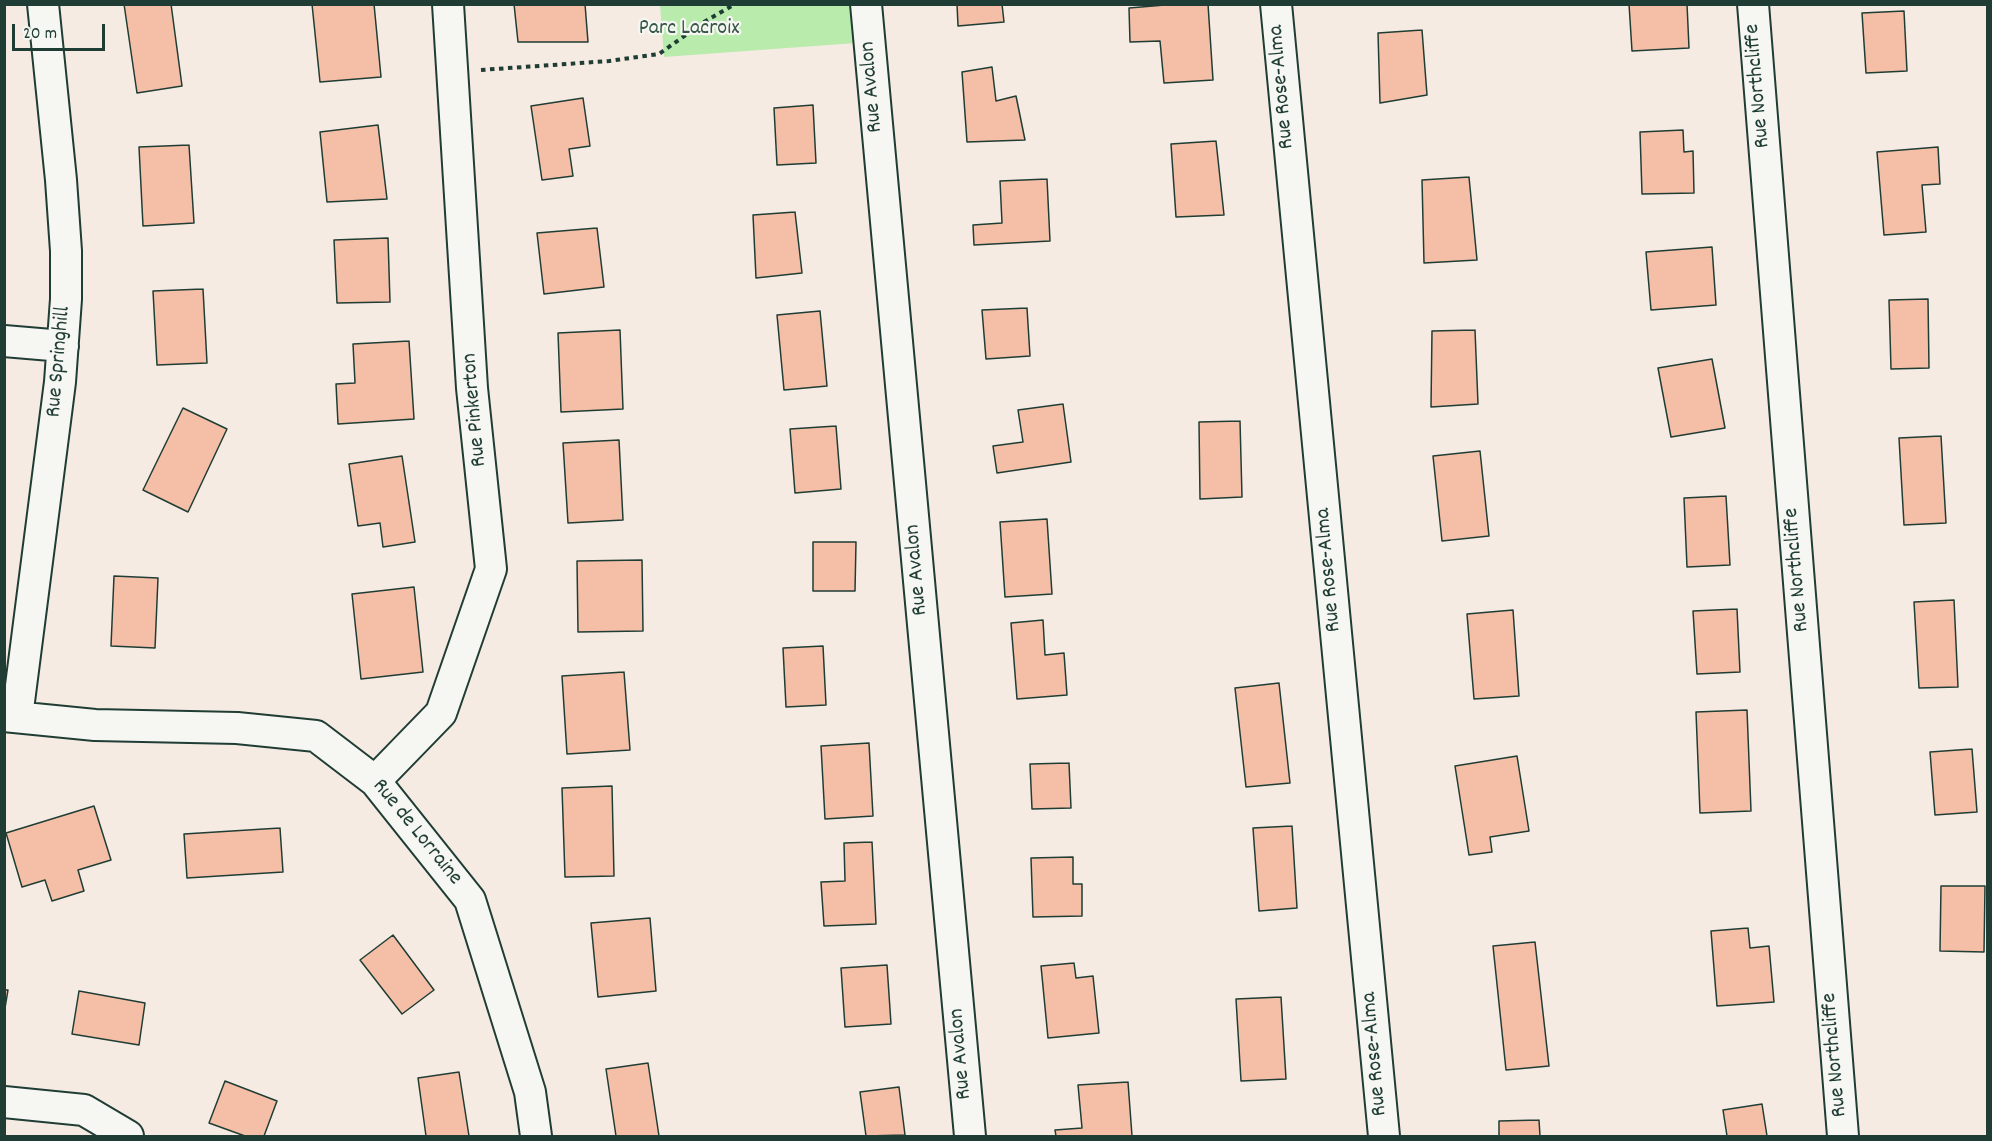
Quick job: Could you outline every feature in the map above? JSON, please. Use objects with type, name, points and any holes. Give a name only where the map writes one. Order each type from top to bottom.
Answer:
[{"type":"street","name":"Rue Springhill","points":[[11,717],[60,382],[66,298],[64,216],[43,4]]},
{"type":"street","name":"Rue Pinkerton","points":[[375,781],[441,713],[491,569],[472,388],[448,4]]},
{"type":"street","name":"Rue Avalon","points":[[866,4],[969,1137]]},
{"type":"street","name":"Rue Rose-Alma","points":[[1276,4],[1384,1137]]},
{"type":"street","name":"Rue Northcliffe","points":[[1753,4],[1843,1137]]},
{"type":"street","points":[[4,341],[63,346]]},
{"type":"street","name":"Rue de Lorraine","points":[[11,717],[95,724],[237,728],[316,736],[375,781],[470,900],[530,1092],[536,1137]]},
{"type":"street","points":[[4,1102],[84,1110],[128,1137]]},
{"type":"path","points":[[454,72],[609,61],[658,54],[735,4]]},
{"type":"green space","name":"Parc Lacroix","points":[[660,5],[853,5],[856,43],[664,57]]},
{"type":"building","points":[[124,4],[171,4],[182,86],[137,93]]},
{"type":"building","points":[[312,4],[374,4],[381,77],[320,82]]},
{"type":"building","points":[[514,4],[585,4],[588,42],[518,42]]},
{"type":"building","points":[[957,4],[1002,4],[1004,22],[958,26]]},
{"type":"building","points":[[1208,4],[1213,80],[1164,83],[1160,41],[1130,42],[1129,8]]},
{"type":"building","points":[[1629,4],[1687,4],[1689,48],[1632,51]]},
{"type":"building","points":[[1904,11],[1907,71],[1866,73],[1862,13]]},
{"type":"building","points":[[1422,30],[1427,95],[1380,103],[1378,33]]},
{"type":"building","points":[[992,67],[996,101],[1016,96],[1025,140],[967,142],[962,72]]},
{"type":"building","points":[[583,98],[590,146],[569,149],[573,176],[542,180],[531,106]]},
{"type":"building","points":[[813,105],[816,163],[777,165],[774,108]]},
{"type":"building","points":[[378,125],[387,199],[327,202],[320,132]]},
{"type":"building","points":[[1683,130],[1684,152],[1693,151],[1694,193],[1642,194],[1640,132]]},
{"type":"building","points":[[1216,141],[1224,215],[1176,217],[1171,144]]},
{"type":"building","points":[[189,145],[194,223],[143,226],[139,147]]},
{"type":"building","points":[[1938,147],[1940,184],[1922,185],[1926,232],[1884,235],[1877,152]]},
{"type":"building","points":[[1469,177],[1477,260],[1424,263],[1422,180]]},
{"type":"building","points":[[1047,179],[1050,241],[974,245],[973,225],[1002,223],[1000,181]]},
{"type":"building","points":[[795,212],[802,273],[756,278],[753,215]]},
{"type":"building","points":[[597,228],[604,287],[544,294],[537,233]]},
{"type":"building","points":[[388,238],[390,302],[337,303],[334,240]]},
{"type":"building","points":[[1712,247],[1716,305],[1651,310],[1646,252]]},
{"type":"building","points":[[203,289],[207,363],[157,365],[153,291]]},
{"type":"building","points":[[1928,299],[1929,368],[1891,369],[1889,300]]},
{"type":"building","points":[[1027,308],[1030,356],[986,359],[982,310]]},
{"type":"building","points":[[820,311],[827,386],[784,390],[777,315]]},
{"type":"building","points":[[620,330],[623,409],[561,412],[558,333]]},
{"type":"building","points":[[1475,330],[1478,404],[1431,407],[1432,331]]},
{"type":"building","points":[[409,341],[414,419],[338,424],[336,384],[355,383],[353,344]]},
{"type":"building","points":[[1712,359],[1725,428],[1671,437],[1658,368]]},
{"type":"building","points":[[1063,404],[1071,462],[997,473],[993,446],[1023,442],[1018,410]]},
{"type":"building","points":[[183,408],[227,429],[188,512],[143,490]]},
{"type":"building","points":[[1240,421],[1242,497],[1200,499],[1199,422]]},
{"type":"building","points":[[836,426],[841,489],[795,493],[790,429]]},
{"type":"building","points":[[1941,436],[1946,523],[1904,525],[1899,438]]},
{"type":"building","points":[[619,440],[623,520],[568,523],[563,443]]},
{"type":"building","points":[[1480,451],[1489,536],[1442,541],[1433,456]]},
{"type":"building","points":[[402,456],[415,542],[383,547],[380,523],[358,526],[349,464]]},
{"type":"building","points":[[1726,496],[1730,565],[1687,567],[1684,498]]},
{"type":"building","points":[[1047,519],[1052,594],[1005,597],[1000,522]]},
{"type":"building","points":[[813,542],[856,542],[855,591],[813,591]]},
{"type":"building","points":[[642,560],[643,631],[578,632],[577,561]]},
{"type":"building","points":[[114,576],[158,578],[155,648],[111,646]]},
{"type":"building","points":[[414,587],[423,672],[361,679],[352,594]]},
{"type":"building","points":[[1954,600],[1958,687],[1919,688],[1914,602]]},
{"type":"building","points":[[1737,609],[1740,672],[1697,674],[1693,611]]},
{"type":"building","points":[[1513,610],[1519,696],[1474,699],[1467,614]]},
{"type":"building","points":[[1043,620],[1045,655],[1064,653],[1067,695],[1017,699],[1011,623]]},
{"type":"building","points":[[823,646],[826,705],[786,707],[783,648]]},
{"type":"building","points":[[624,672],[630,750],[567,754],[562,676]]},
{"type":"building","points":[[1279,683],[1290,783],[1246,787],[1235,688]]},
{"type":"building","points":[[1747,710],[1751,811],[1700,813],[1696,712]]},
{"type":"building","points":[[869,743],[873,816],[825,819],[821,746]]},
{"type":"building","points":[[1972,749],[1977,812],[1935,815],[1930,752]]},
{"type":"building","points":[[1517,756],[1529,831],[1490,837],[1492,852],[1469,855],[1455,766]]},
{"type":"building","points":[[1069,763],[1071,808],[1032,809],[1030,764]]},
{"type":"building","points":[[612,786],[614,876],[565,877],[562,788]]},
{"type":"building","points":[[94,806],[111,860],[78,870],[84,891],[52,901],[45,880],[22,887],[6,833]]},
{"type":"building","points":[[1292,826],[1297,908],[1259,911],[1253,828]]},
{"type":"building","points":[[280,828],[283,872],[187,878],[184,834]]},
{"type":"building","points":[[872,842],[876,924],[824,926],[821,882],[845,881],[844,843]]},
{"type":"building","points":[[1073,857],[1073,884],[1082,884],[1082,916],[1033,917],[1031,858]]},
{"type":"building","points":[[1941,886],[1985,886],[1984,952],[1940,951]]},
{"type":"building","points":[[650,918],[656,991],[598,997],[591,923]]},
{"type":"building","points":[[1748,928],[1750,948],[1769,946],[1774,1002],[1717,1006],[1711,931]]},
{"type":"building","points":[[393,935],[434,990],[402,1014],[360,960]]},
{"type":"building","points":[[1535,942],[1549,1066],[1506,1070],[1493,946]]},
{"type":"building","points":[[1074,963],[1076,978],[1093,976],[1099,1033],[1048,1038],[1041,966]]},
{"type":"building","points":[[887,965],[891,1024],[845,1027],[841,968]]},
{"type":"building","points":[[4,990],[8,990],[4,1014]]},
{"type":"building","points":[[79,991],[145,1003],[139,1045],[72,1034]]},
{"type":"building","points":[[1281,997],[1286,1079],[1241,1081],[1236,999]]},
{"type":"building","points":[[648,1063],[659,1136],[616,1136],[606,1069]]},
{"type":"building","points":[[459,1072],[469,1136],[426,1136],[418,1078]]},
{"type":"building","points":[[225,1081],[277,1101],[264,1136],[245,1136],[209,1123]]},
{"type":"building","points":[[1128,1082],[1132,1136],[1056,1136],[1055,1130],[1082,1128],[1078,1085]]},
{"type":"building","points":[[899,1087],[905,1135],[866,1136],[860,1092]]},
{"type":"building","points":[[1762,1104],[1767,1136],[1727,1136],[1723,1110]]},
{"type":"building","points":[[1539,1120],[1540,1136],[1499,1136],[1499,1121]]}]
